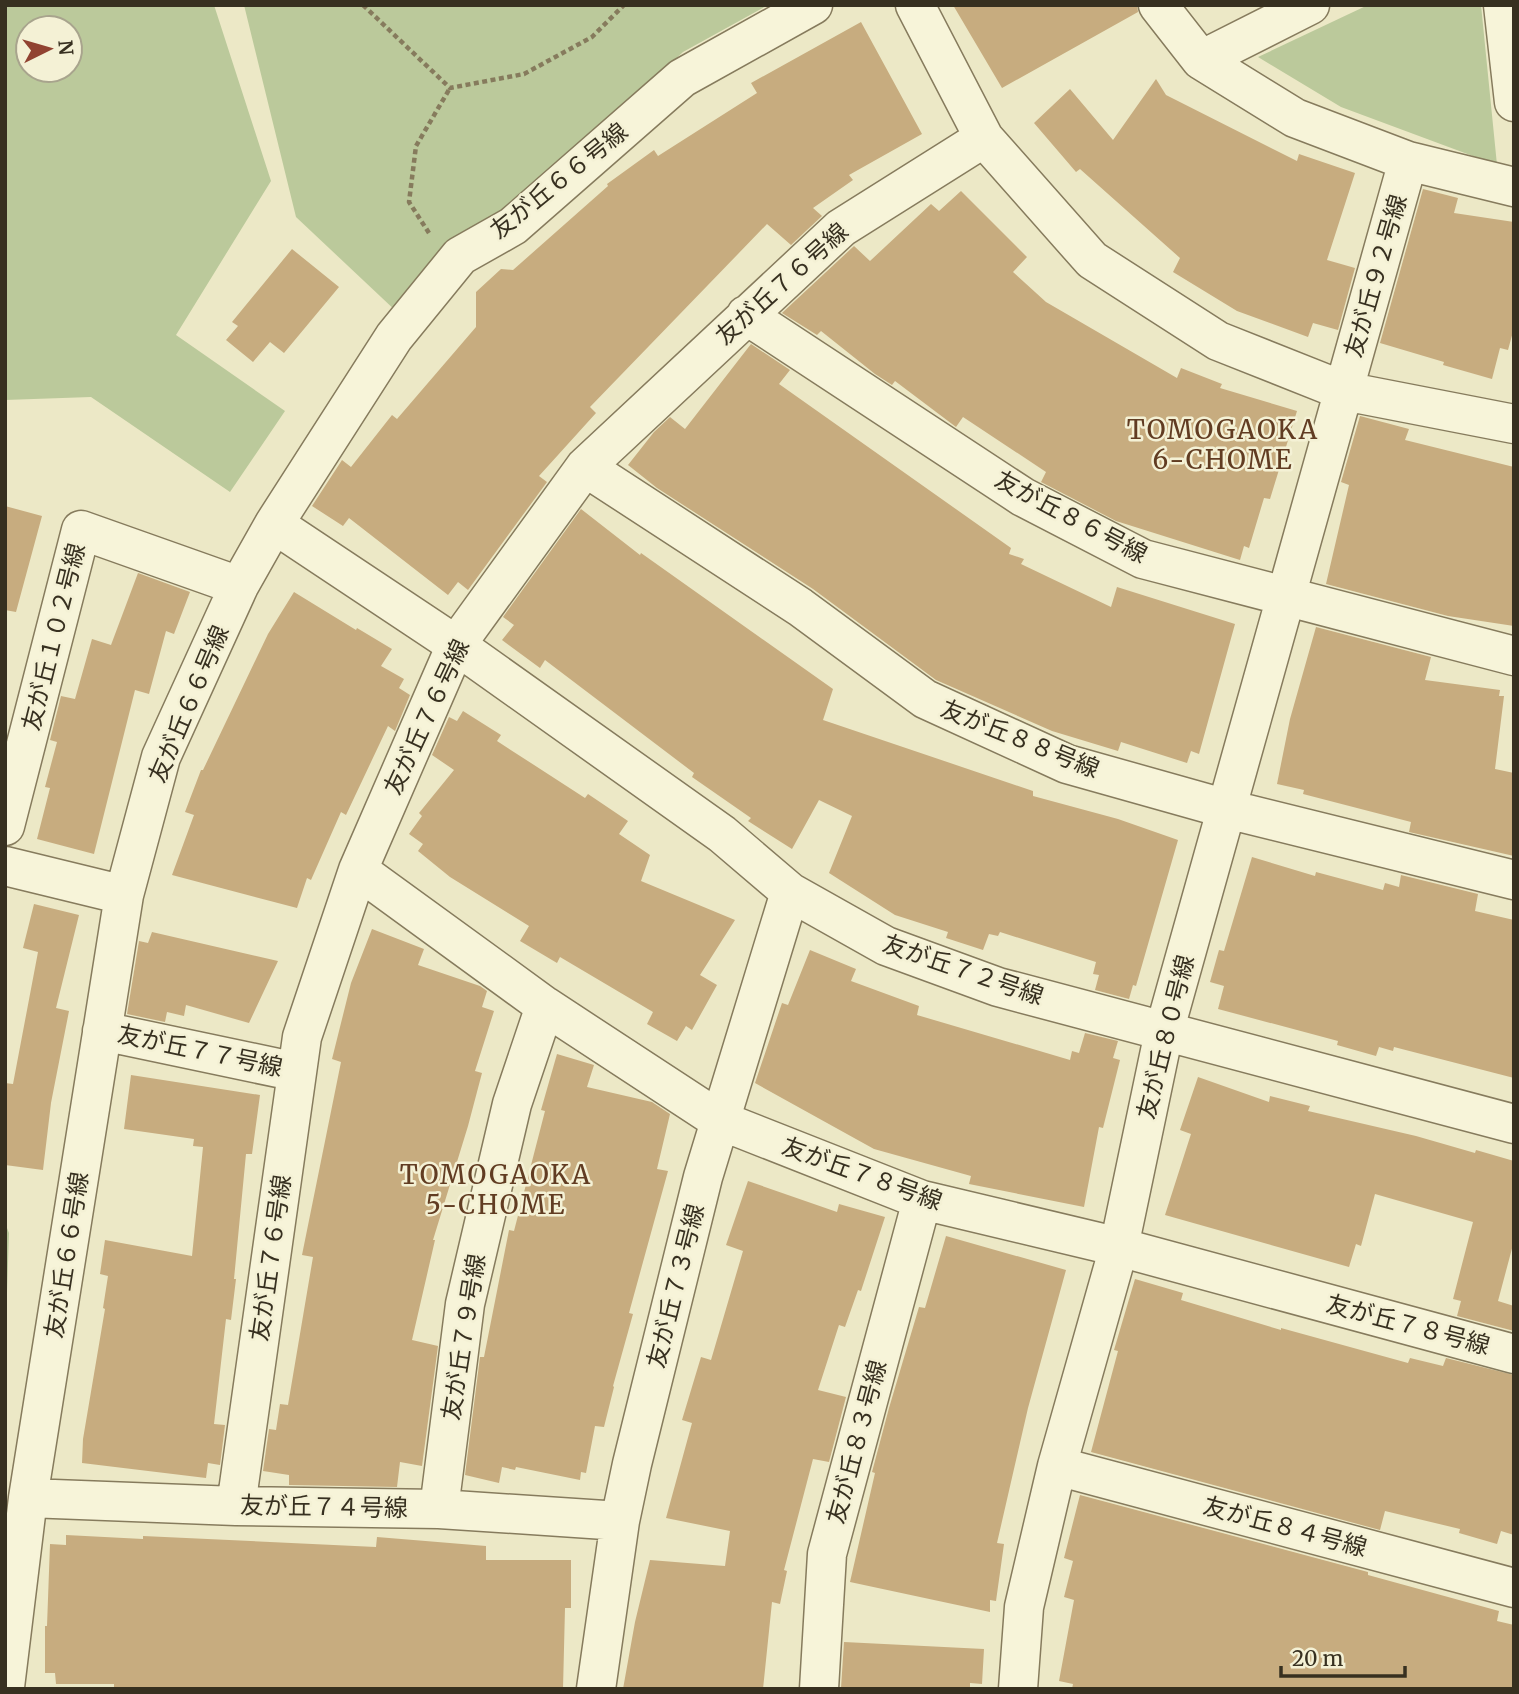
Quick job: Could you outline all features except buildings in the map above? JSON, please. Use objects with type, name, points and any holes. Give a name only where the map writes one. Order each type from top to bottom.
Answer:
[{"type":"street","name":"友が丘６６号線","points":[[5,1687],[28,1498],[124,895],[161,757],[239,586],[274,524],[394,337],[460,256],[513,226],[682,78],[813,5]]},
{"type":"street","points":[[915,5],[984,138],[1092,260],[1218,341],[1344,391],[1514,424]]},
{"type":"street","points":[[1158,5],[1201,60],[1295,118],[1408,161],[1514,187]]},
{"type":"street","points":[[1201,60],[1310,5]]},
{"type":"street","points":[[1503,5],[1514,102]]},
{"type":"street","name":"友が丘７６号線","points":[[236,1506],[302,1037],[358,870],[456,645],[586,467],[841,228],[984,138]]},
{"type":"street","name":"友が丘９２号線","points":[[1344,391],[1408,161]]},
{"type":"street","name":"友が丘８６号線","points":[[746,315],[1023,497],[1143,559],[1514,656]]},
{"type":"street","name":"友が丘８０号線","points":[[1018,1689],[1024,1607],[1057,1466],[1119,1247],[1164,1032],[1344,391]]},
{"type":"street","name":"友が丘８８号線","points":[[586,467],[800,607],[925,699],[1067,764],[1227,809],[1514,880]]},
{"type":"street","name":"友が丘７２号線","points":[[274,524],[456,645],[722,834],[790,892],[886,946],[999,987],[1514,1124]]},
{"type":"street","name":"友が丘１０２号線","points":[[5,826],[81,530],[239,586]]},
{"type":"street","points":[[5,866],[124,895]]},
{"type":"street","name":"友が丘７８号線","points":[[358,870],[545,1006],[719,1120],[922,1200],[1119,1247],[1514,1354]]},
{"type":"street","name":"友が丘７３号線","points":[[596,1689],[620,1521],[642,1425],[719,1120],[790,892]]},
{"type":"street","name":"友が丘７９号線","points":[[439,1509],[465,1304],[512,1104],[545,1006]]},
{"type":"street","name":"友が丘７７号線","points":[[102,1031],[297,1072]]},
{"type":"street","name":"友が丘８３号線","points":[[820,1689],[827,1555],[922,1200]]},
{"type":"street","name":"友が丘８４号線","points":[[1057,1466],[1514,1588]]},
{"type":"street","name":"友が丘７４号線","points":[[28,1498],[236,1506],[439,1509],[620,1521]]},
{"type":"path","points":[[363,5],[450,88]]},
{"type":"path","points":[[460,256],[432,237],[409,202],[416,146],[450,88],[524,74],[592,37],[624,5]]},
{"type":"green space","points":[[5,5],[214,5],[271,181],[176,335],[285,411],[230,492],[91,397],[5,400]]},
{"type":"green space","points":[[244,5],[768,5],[683,52],[398,313],[296,217]]},
{"type":"green space","points":[[1368,5],[1481,5],[1497,165],[1341,107],[1258,57]]},
{"type":"green space","points":[[5,1223],[9,1233],[5,1352]]},
{"type":"district","name":"TOMOGAOKA 6-CHOME","points":[[1223,445]]},
{"type":"district","name":"TOMOGAOKA 5-CHOME","points":[[496,1190]]}]
